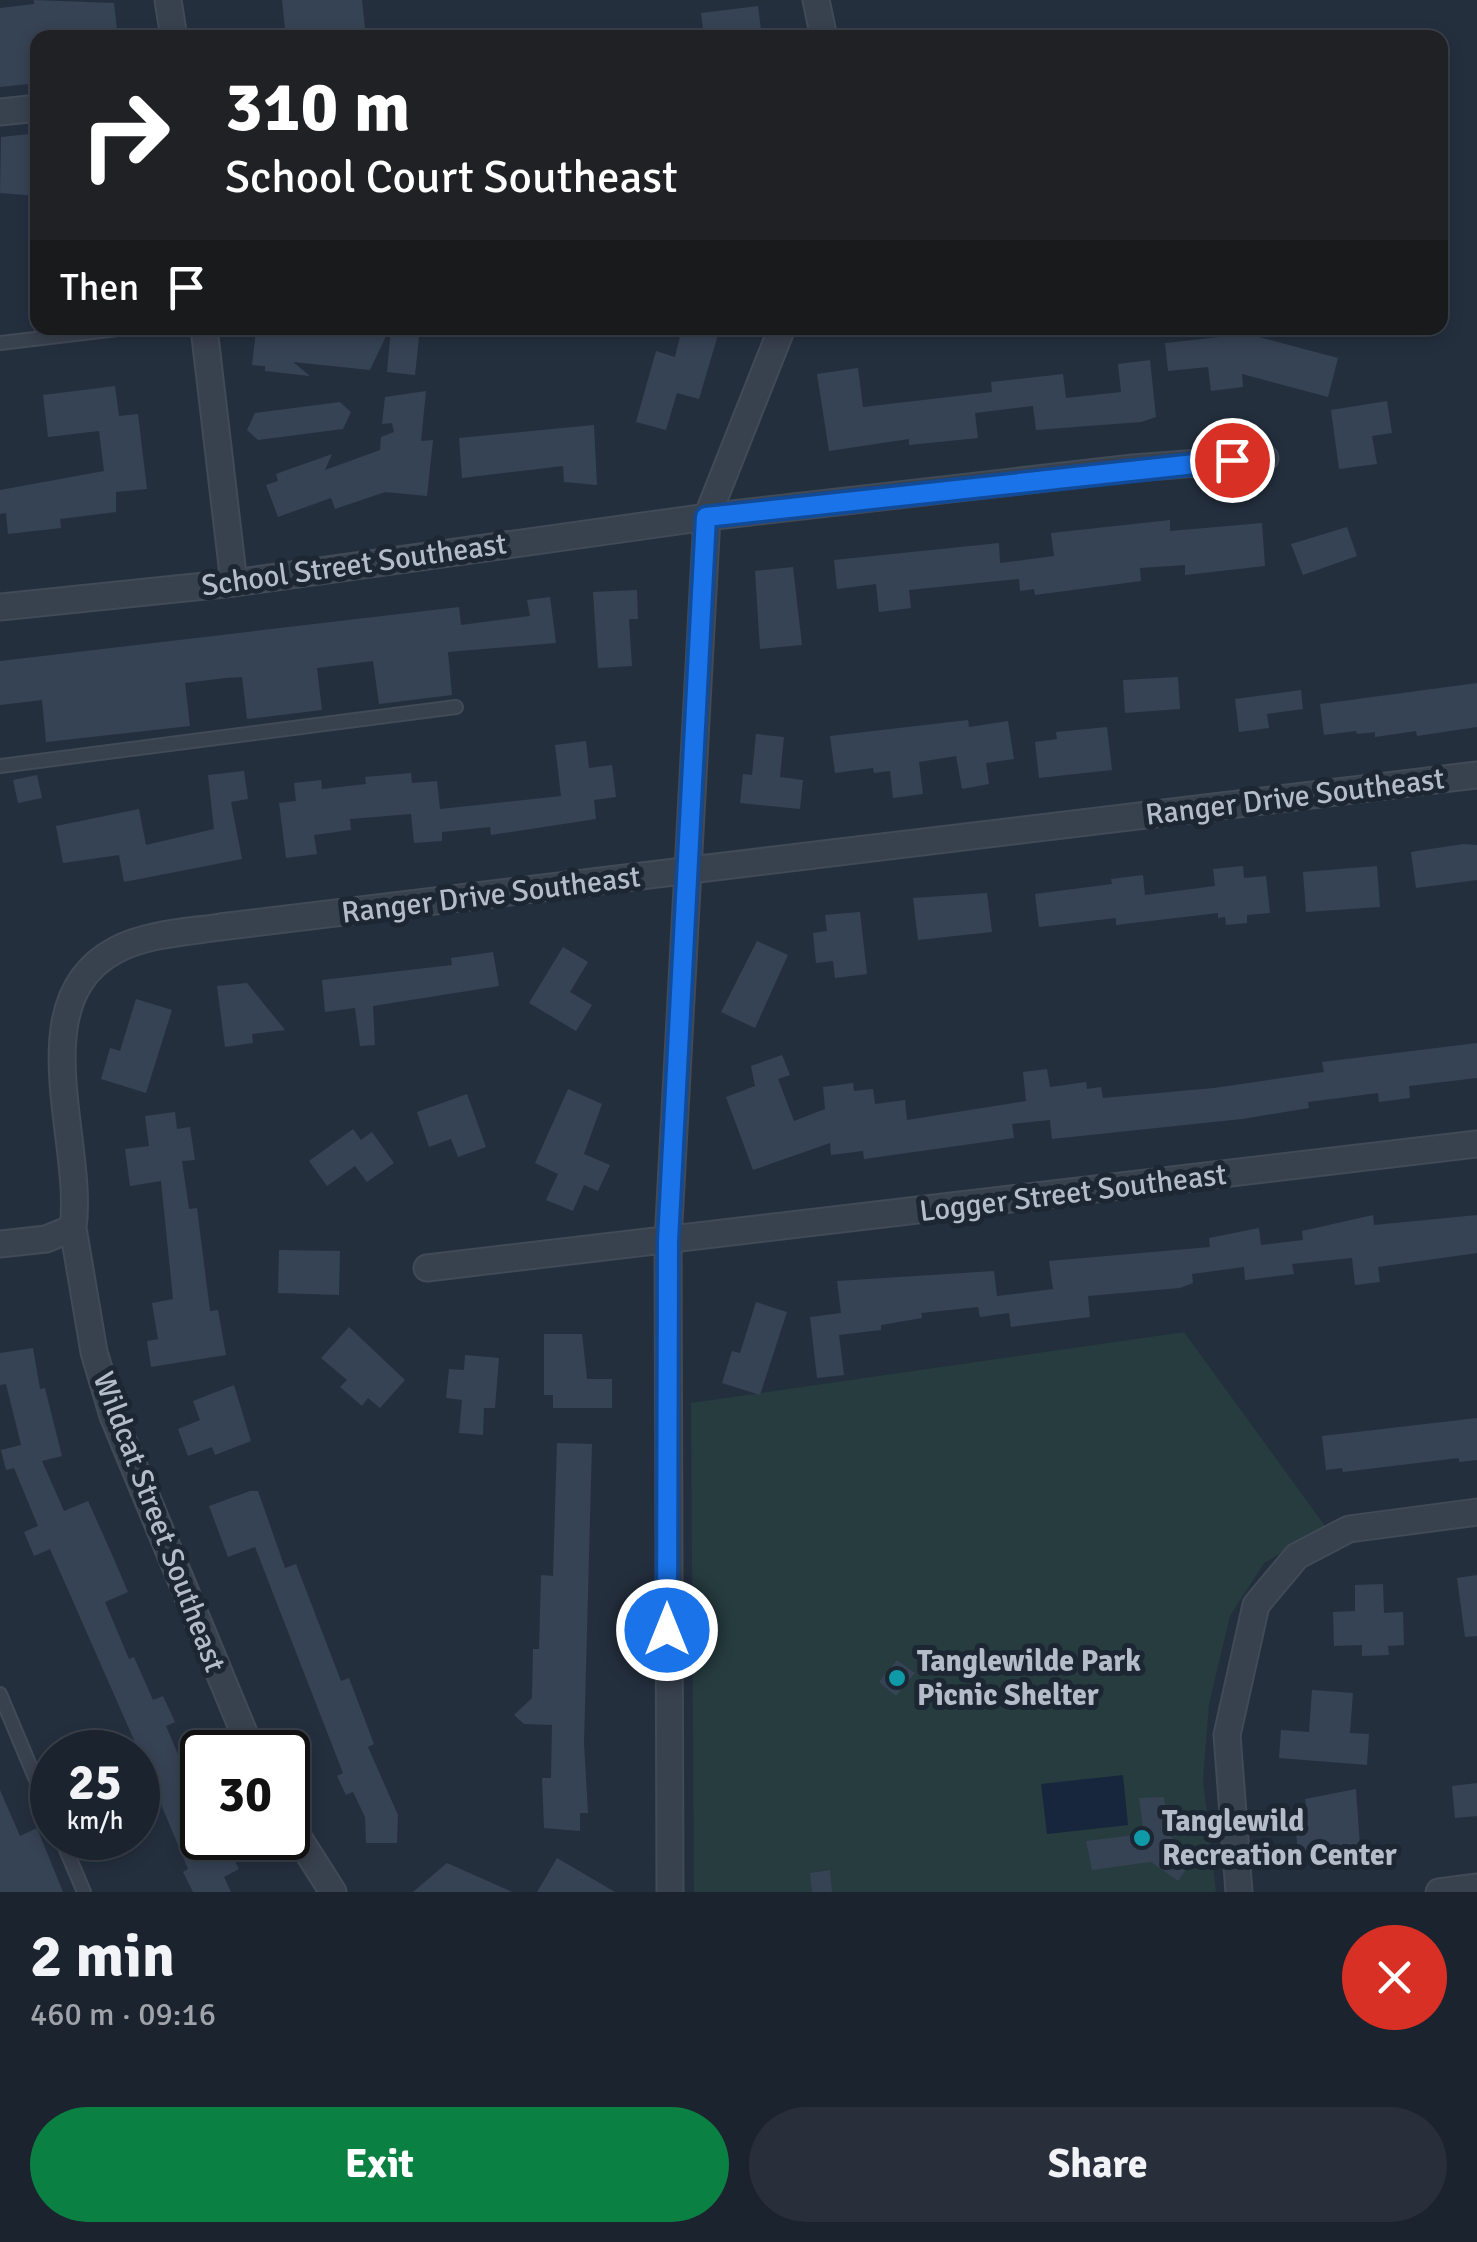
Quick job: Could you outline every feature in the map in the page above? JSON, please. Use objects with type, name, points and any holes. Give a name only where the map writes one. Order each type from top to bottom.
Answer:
[{"type":"street","points":[[168,0],[173,30]]},
{"type":"street","points":[[816,0],[822,30]]},
{"type":"street","points":[[0,112],[30,109]]},
{"type":"street","points":[[205,335],[234,583]]},
{"type":"street","points":[[670,1892],[668,1241],[706,517],[779,335]]},
{"type":"street","name":"School Street Southeast","points":[[0,606],[234,583],[706,517],[1133,468],[1264,458]]},
{"type":"street","name":"Ranger Drive Southeast","points":[[73,1228],[75,1193],[63,1028],[66,1007],[77,986],[113,951],[158,937],[220,927],[1477,775]]},
{"type":"street","name":"Logger Street Southeast","points":[[427,1268],[1477,1144]]},
{"type":"street","points":[[0,1244],[46,1239],[73,1228]]},
{"type":"street","name":"Wildcat Street Southeast","points":[[73,1228],[94,1352],[113,1416],[243,1730]]},
{"type":"street","points":[[1239,1892],[1227,1735],[1256,1605],[1297,1556],[1349,1529],[1477,1512]]},
{"type":"street","points":[[310,1857],[332,1892]]},
{"type":"street","points":[[1439,1892],[1477,1888]]},
{"type":"lane","points":[[0,343],[67,335]]},
{"type":"lane","points":[[0,766],[456,706]]},
{"type":"lane","points":[[0,1694],[30,1766]]},
{"type":"lane","points":[[70,1860],[84,1892]]},
{"type":"green space","points":[[1184,1332],[1325,1526],[1264,1563],[1230,1616],[1209,1704],[1203,1780],[1216,1892],[694,1892],[691,1403]]},
{"type":"water","points":[[1123,1775],[1128,1825],[1047,1834],[1041,1784]]},
{"type":"building","points":[[34,0],[114,3],[117,30],[30,30],[30,84],[0,87],[0,8],[34,4]]},
{"type":"building","points":[[282,0],[362,0],[365,30],[285,30]]},
{"type":"building","points":[[758,6],[761,30],[703,30],[701,13]]},
{"type":"building","points":[[30,134],[30,195],[0,193],[1,137]]},
{"type":"building","points":[[255,335],[387,335],[370,370],[293,362],[310,376],[265,371],[265,366],[252,365]]},
{"type":"building","points":[[390,335],[419,335],[415,375],[387,372]]},
{"type":"building","points":[[680,335],[718,335],[699,399],[677,393],[666,430],[636,422],[656,351],[675,357]]},
{"type":"building","points":[[1251,335],[1338,358],[1328,397],[1242,374],[1243,387],[1211,391],[1208,367],[1168,371],[1165,343]]},
{"type":"building","points":[[1150,360],[1156,417],[1141,422],[1036,430],[1033,406],[975,413],[978,438],[909,445],[909,439],[829,451],[817,374],[858,368],[863,407],[992,392],[991,382],[1063,374],[1066,398],[1121,392],[1118,364]]},
{"type":"building","points":[[115,386],[119,416],[138,414],[147,489],[116,492],[116,512],[60,519],[61,528],[8,534],[6,513],[0,514],[0,490],[104,471],[99,431],[48,437],[43,395]]},
{"type":"building","points":[[426,391],[421,441],[433,440],[427,496],[385,492],[335,509],[331,498],[278,517],[266,485],[278,481],[276,474],[332,454],[325,470],[380,450],[381,437],[394,432],[392,423],[382,424],[385,397]]},
{"type":"building","points":[[1387,401],[1392,433],[1372,436],[1377,464],[1339,469],[1331,410]]},
{"type":"building","points":[[340,402],[351,412],[343,429],[258,440],[247,430],[255,413]]},
{"type":"building","points":[[594,425],[597,485],[564,482],[563,466],[462,478],[459,438]]},
{"type":"building","points":[[1170,520],[1170,531],[1262,523],[1265,566],[1185,575],[1185,565],[1140,568],[1141,581],[1035,595],[1034,589],[1020,591],[1019,579],[909,590],[911,608],[879,612],[876,584],[837,589],[834,560],[999,543],[1000,563],[1054,556],[1051,533]]},
{"type":"building","points":[[1347,527],[1357,556],[1303,575],[1291,544]]},
{"type":"building","points":[[793,567],[802,645],[760,649],[755,571]]},
{"type":"building","points":[[637,590],[638,619],[629,619],[632,666],[598,668],[593,592]]},
{"type":"building","points":[[550,597],[556,643],[448,652],[452,695],[379,704],[373,661],[317,668],[322,710],[247,719],[242,677],[225,678],[185,683],[190,726],[46,742],[42,700],[0,705],[0,661],[459,607],[461,625],[530,616],[527,600]]},
{"type":"building","points":[[1178,677],[1180,709],[1125,713],[1123,680]]},
{"type":"building","points":[[1477,683],[1477,727],[1417,736],[1416,731],[1375,737],[1375,732],[1356,731],[1324,735],[1320,704]]},
{"type":"building","points":[[1301,690],[1303,709],[1267,714],[1269,728],[1239,732],[1235,699]]},
{"type":"building","points":[[968,720],[969,727],[1008,721],[1014,759],[986,763],[989,784],[962,789],[956,756],[919,762],[923,794],[893,798],[890,771],[874,773],[873,768],[835,773],[830,736]]},
{"type":"building","points":[[1107,727],[1112,770],[1039,778],[1035,742],[1057,739],[1056,732]]},
{"type":"building","points":[[756,734],[784,737],[780,777],[803,780],[800,809],[740,803],[743,774],[752,775]]},
{"type":"building","points":[[586,741],[589,768],[612,765],[616,797],[594,800],[596,819],[491,835],[490,827],[442,832],[442,841],[414,843],[411,814],[350,819],[351,830],[314,835],[317,854],[286,858],[279,803],[296,801],[294,783],[321,780],[322,789],[366,784],[365,777],[411,773],[412,783],[437,781],[440,809],[561,796],[555,745]]},
{"type":"building","points":[[244,771],[248,799],[231,802],[242,859],[124,882],[119,855],[63,863],[56,826],[139,809],[146,845],[214,829],[208,775]]},
{"type":"building","points":[[37,775],[42,798],[18,803],[13,780]]},
{"type":"building","points":[[1477,845],[1477,880],[1416,888],[1411,852]]},
{"type":"building","points":[[1243,866],[1244,878],[1266,876],[1270,913],[1247,915],[1247,923],[1226,925],[1225,917],[1218,918],[1218,913],[1116,925],[1116,918],[1039,927],[1035,894],[1112,884],[1111,879],[1143,875],[1145,895],[1215,886],[1213,869]]},
{"type":"building","points":[[1377,866],[1380,907],[1306,912],[1303,872]]},
{"type":"building","points":[[987,893],[992,932],[918,940],[913,898]]},
{"type":"building","points":[[860,912],[867,974],[835,978],[833,961],[816,963],[813,933],[827,931],[825,915]]},
{"type":"building","points":[[757,941],[788,955],[755,1028],[721,1012]]},
{"type":"building","points":[[563,947],[588,962],[570,992],[592,1005],[576,1031],[529,1003]]},
{"type":"building","points":[[493,952],[499,986],[373,1006],[375,1045],[360,1046],[355,1008],[325,1012],[322,980],[452,965],[451,958]]},
{"type":"building","points":[[247,983],[285,1030],[252,1034],[253,1043],[225,1047],[217,986]]},
{"type":"building","points":[[136,999],[172,1010],[146,1093],[101,1079],[110,1048],[120,1051]]},
{"type":"building","points":[[1477,1043],[1477,1078],[1409,1086],[1410,1098],[1379,1102],[1378,1093],[1308,1102],[1309,1108],[1242,1119],[1052,1139],[1050,1120],[1012,1124],[1014,1138],[864,1159],[863,1151],[831,1155],[830,1143],[753,1170],[726,1097],[755,1086],[751,1066],[782,1055],[790,1075],[778,1079],[794,1121],[825,1109],[823,1087],[853,1083],[854,1091],[873,1089],[875,1104],[905,1100],[907,1120],[1026,1101],[1023,1072],[1047,1069],[1050,1087],[1086,1082],[1087,1089],[1101,1087],[1103,1098],[1214,1088],[1324,1072],[1322,1062]]},
{"type":"building","points":[[568,1089],[602,1104],[584,1154],[610,1165],[598,1191],[584,1185],[573,1211],[546,1200],[558,1174],[535,1163]]},
{"type":"building","points":[[467,1094],[486,1147],[458,1157],[451,1139],[429,1147],[417,1112]]},
{"type":"building","points":[[175,1112],[177,1129],[190,1127],[195,1160],[182,1161],[189,1209],[197,1208],[210,1311],[218,1310],[226,1355],[151,1367],[147,1341],[158,1339],[152,1303],[173,1299],[161,1181],[130,1186],[125,1149],[149,1146],[145,1116]]},
{"type":"building","points":[[353,1129],[361,1140],[372,1132],[394,1163],[367,1182],[355,1166],[327,1186],[309,1161]]},
{"type":"building","points":[[1373,1215],[1374,1225],[1477,1215],[1477,1253],[1378,1267],[1380,1282],[1355,1285],[1352,1258],[1292,1264],[1294,1274],[1245,1280],[1244,1267],[1192,1274],[1193,1283],[1180,1288],[1088,1296],[1090,1317],[1011,1327],[1009,1313],[980,1317],[978,1307],[921,1313],[922,1318],[881,1325],[881,1330],[839,1335],[844,1375],[817,1378],[810,1317],[841,1313],[837,1281],[994,1271],[997,1296],[1053,1289],[1049,1261],[1210,1247],[1209,1238],[1259,1228],[1261,1245],[1303,1240],[1302,1231]]},
{"type":"building","points":[[279,1250],[340,1251],[339,1295],[278,1293]]},
{"type":"building","points":[[756,1302],[787,1312],[760,1395],[722,1383],[732,1351],[740,1353]]},
{"type":"building","points":[[349,1327],[405,1380],[380,1408],[368,1398],[362,1406],[340,1387],[347,1380],[321,1358]]},
{"type":"building","points":[[544,1334],[582,1334],[587,1379],[612,1379],[612,1408],[553,1408],[553,1395],[544,1395]]},
{"type":"building","points":[[33,1348],[40,1389],[45,1388],[62,1456],[42,1461],[64,1511],[88,1501],[128,1592],[105,1602],[129,1659],[134,1657],[153,1700],[163,1696],[175,1722],[166,1726],[180,1759],[180,1850],[160,1802],[160,1730],[130,1730],[50,1549],[34,1556],[24,1532],[38,1526],[14,1468],[6,1470],[1,1450],[21,1445],[6,1384],[0,1385],[0,1353]]},
{"type":"building","points":[[465,1355],[499,1358],[495,1408],[484,1408],[483,1435],[459,1433],[462,1400],[446,1398],[449,1369],[464,1370]]},
{"type":"building","points":[[234,1385],[251,1441],[215,1455],[212,1447],[188,1456],[178,1429],[200,1420],[193,1401]]},
{"type":"building","points":[[1477,1418],[1477,1460],[1459,1462],[1459,1458],[1343,1472],[1342,1468],[1326,1470],[1322,1436]]},
{"type":"building","points":[[557,1443],[592,1444],[584,1743],[588,1813],[580,1813],[580,1831],[544,1828],[542,1778],[551,1778],[552,1725],[524,1724],[514,1715],[532,1698],[533,1649],[539,1649],[541,1575],[553,1576]]},
{"type":"building","points":[[258,1491],[285,1568],[296,1564],[341,1681],[349,1678],[374,1744],[368,1747],[398,1815],[397,1843],[366,1843],[365,1817],[353,1792],[346,1795],[337,1776],[343,1773],[255,1547],[228,1557],[209,1506]]},
{"type":"building","points":[[1477,1575],[1477,1636],[1465,1637],[1457,1578]]},
{"type":"building","points":[[1383,1584],[1384,1613],[1403,1612],[1404,1645],[1388,1646],[1389,1655],[1362,1656],[1362,1645],[1334,1646],[1333,1612],[1355,1611],[1355,1585]]},
{"type":"building","name":"Tanglewilde Park Picnic Shelter","points":[[897,1660],[915,1673],[896,1696],[879,1682]]},
{"type":"building","points":[[1312,1690],[1353,1693],[1350,1733],[1369,1734],[1367,1765],[1279,1758],[1281,1730],[1309,1732]]},
{"type":"building","points":[[1477,1783],[1477,1816],[1455,1818],[1452,1786]]},
{"type":"building","points":[[1356,1789],[1360,1846],[1346,1847],[1346,1855],[1314,1857],[1313,1852],[1298,1853],[1295,1820],[1308,1819],[1305,1799]]},
{"type":"building","points":[[0,1790],[20,1836],[30,1831],[30,1860],[50,1860],[63,1892],[0,1892]]},
{"type":"building","name":"Tanglewild Recreation Center","points":[[1164,1797],[1169,1835],[1195,1856],[1178,1881],[1151,1862],[1092,1870],[1086,1841],[1144,1834],[1139,1798]]},
{"type":"building","points":[[557,1858],[615,1892],[537,1892]]},
{"type":"building","points":[[184,1860],[234,1860],[239,1869],[224,1877],[231,1892],[193,1892],[183,1872],[188,1869]]},
{"type":"building","points":[[447,1863],[512,1892],[413,1892]]},
{"type":"building","points":[[830,1870],[832,1892],[812,1892],[810,1873]]},
{"type":"place","name":"Tanglewilde Park Picnic Shelter","points":[[897,1678]]},
{"type":"place","name":"Tanglewild Recreation Center","points":[[1142,1838]]},
{"type":"route","points":[[667,1630],[668,1241],[706,517],[1232,460]]}]
